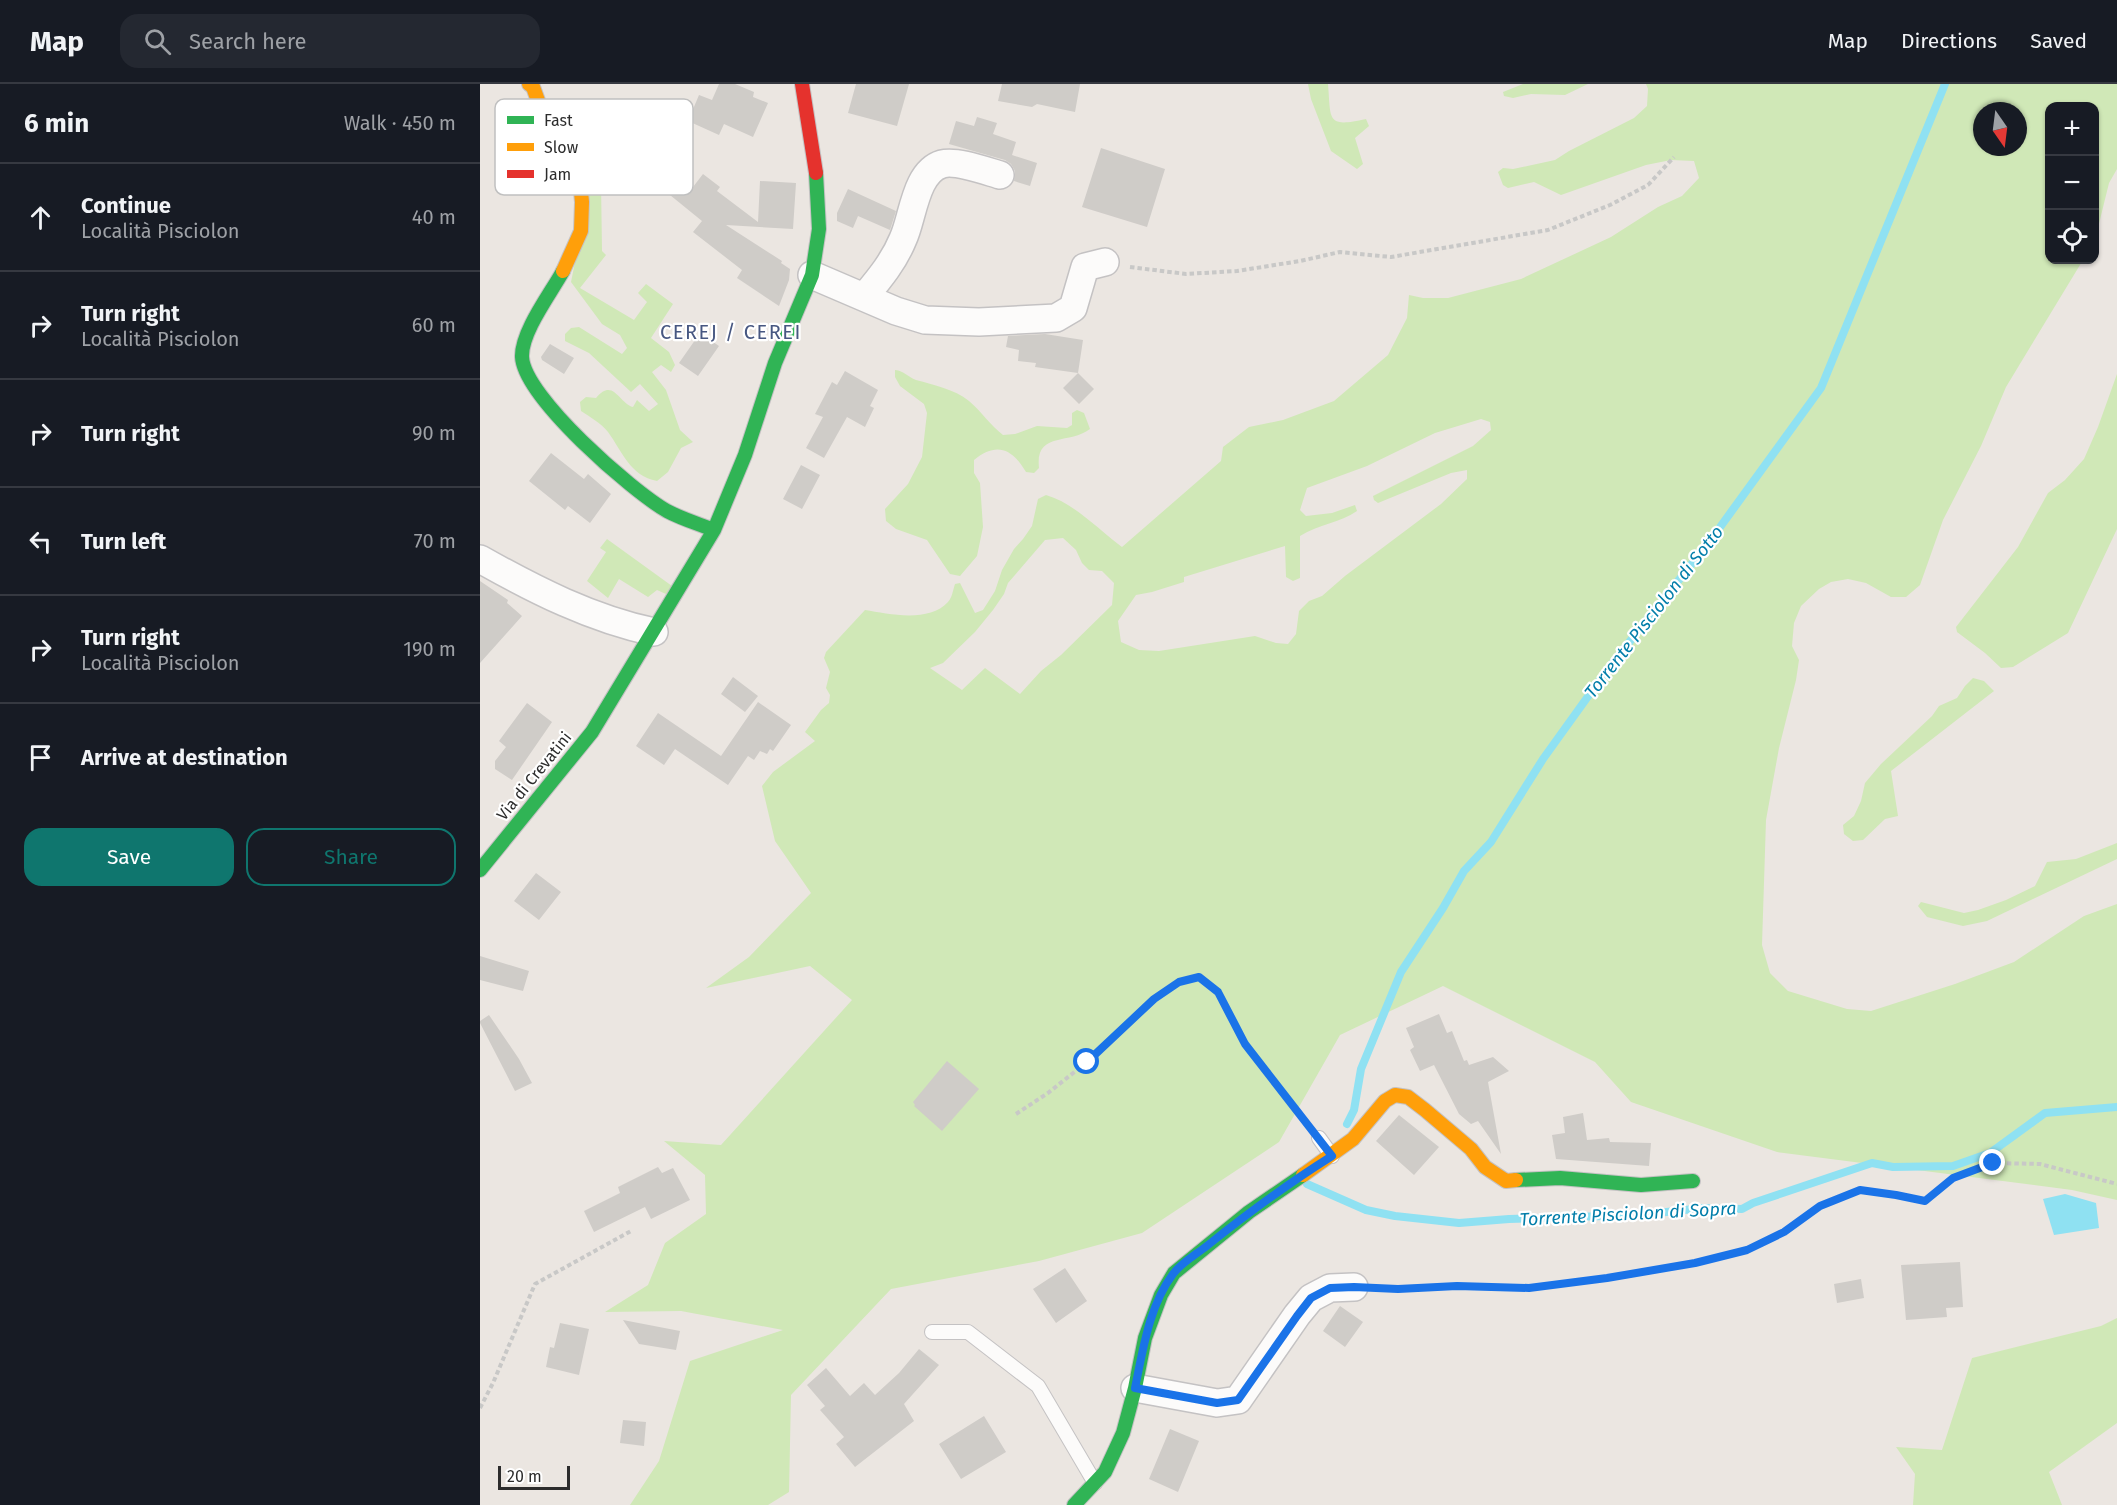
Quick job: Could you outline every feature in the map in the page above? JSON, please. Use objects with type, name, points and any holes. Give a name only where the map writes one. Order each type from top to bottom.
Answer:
[{"type":"street","points":[[530,84],[537,99]]},
{"type":"street","name":"Via di Crevatini","points":[[480,870],[592,732],[654,633],[714,530],[745,455],[775,363],[812,274],[819,229],[817,181],[802,84]]},
{"type":"street","points":[[865,296],[889,266],[904,237],[914,201],[925,175],[942,164],[966,165],[1000,175]]},
{"type":"street","points":[[581,195],[581,231],[570,259],[527,334],[522,356],[525,370],[539,394],[602,462],[633,488],[668,511],[714,530]]},
{"type":"street","points":[[812,274],[896,311],[925,320],[979,322],[1056,318],[1073,308],[1085,267],[1105,262]]},
{"type":"street","points":[[480,559],[514,579],[576,608],[620,625],[654,633]]},
{"type":"street","points":[[1074,1505],[1105,1472],[1123,1433],[1145,1338],[1161,1295],[1174,1273],[1249,1212],[1332,1156],[1353,1139],[1385,1101],[1395,1095],[1408,1097],[1425,1110],[1471,1149],[1485,1167],[1506,1180],[1560,1178],[1641,1185],[1693,1181]]},
{"type":"street","points":[[1135,1388],[1217,1403],[1238,1400],[1311,1298],[1330,1288],[1354,1287]]},
{"type":"lane","points":[[1319,1138],[1332,1156]]},
{"type":"lane","points":[[932,1332],[968,1332],[1038,1386],[1095,1483]]},
{"type":"path","points":[[1105,262],[1186,274],[1237,271],[1340,252],[1390,257],[1548,230],[1610,205],[1648,185],[1674,157]]},
{"type":"path","points":[[1016,1114],[1048,1093],[1087,1062],[1154,999],[1179,982],[1199,977],[1218,992],[1245,1044],[1319,1138]]},
{"type":"path","points":[[1354,1287],[1529,1288],[1695,1263],[1747,1250],[1784,1232],[1820,1206],[1860,1190],[1925,1201],[1953,1178],[1993,1163],[2040,1164],[2117,1184]]},
{"type":"path","points":[[480,1408],[535,1284],[631,1231]]},
{"type":"green space","points":[[1308,84],[1328,84],[1331,113],[1337,121],[1353,122],[1366,119],[1369,126],[1355,138],[1363,164],[1357,169],[1331,151],[1311,99]]},
{"type":"green space","points":[[1523,84],[1588,84],[1565,95],[1531,94],[1513,98],[1504,96],[1503,92]]},
{"type":"green space","points":[[1646,84],[2117,84],[2117,169],[2109,183],[2099,224],[2099,102],[2045,102],[2045,264],[2081,264],[2006,387],[1981,446],[1943,520],[1920,585],[1906,597],[1891,597],[1866,583],[1848,579],[1831,582],[1819,589],[1801,606],[1794,623],[1792,646],[1799,660],[1796,680],[1779,748],[1766,820],[1762,945],[1770,973],[1788,991],[1847,1009],[1871,1011],[2014,962],[2084,916],[2117,904],[2117,1200],[2072,1190],[1777,1152],[1631,1102],[1595,1062],[1443,986],[1340,1035],[1279,1142],[1142,1233],[1039,1261],[891,1289],[791,1395],[789,1492],[768,1505],[630,1505],[659,1461],[690,1361],[783,1330],[681,1311],[605,1312],[648,1285],[665,1243],[706,1214],[705,1175],[664,1141],[721,1145],[852,1000],[810,966],[706,988],[749,957],[811,893],[775,841],[762,786],[773,772],[815,741],[805,732],[829,703],[830,695],[826,688],[830,672],[824,658],[826,652],[865,610],[908,615],[930,613],[940,609],[948,602],[955,584],[960,583],[975,613],[983,610],[995,591],[1002,570],[1014,549],[1032,526],[1038,499],[1046,495],[1076,510],[1122,547],[1221,461],[1223,447],[1249,427],[1283,420],[1334,401],[1388,355],[1407,318],[1409,295],[1423,298],[1448,298],[1521,279],[1611,237],[1658,207],[1682,196],[1699,178],[1694,161],[1671,160],[1646,165],[1561,195],[1534,182],[1508,188],[1503,185],[1498,172],[1503,168],[1513,169],[1555,160],[1634,118],[1647,106]],"holes":[[[1481,419],[1490,422],[1491,430],[1473,446],[1373,496],[1378,503],[1451,473],[1467,470],[1467,479],[1441,504],[1322,596],[1309,601],[1299,611],[1296,634],[1288,644],[1276,643],[1255,636],[1159,651],[1139,650],[1121,642],[1118,621],[1136,595],[1184,582],[1184,577],[1285,546],[1286,577],[1293,581],[1300,578],[1300,536],[1357,511],[1355,505],[1332,513],[1306,516],[1300,510],[1307,488],[1367,466],[1435,433]],[[1063,538],[1076,550],[1082,563],[1089,570],[1102,571],[1114,583],[1112,605],[1061,655],[1041,671],[1020,694],[985,668],[962,690],[930,668],[943,663],[975,632],[1004,594],[1008,583],[1045,540]]]},
{"type":"green space","points":[[589,195],[601,195],[602,251],[606,255],[580,288],[634,320],[647,302],[638,293],[646,284],[673,304],[651,338],[669,352],[675,365],[671,372],[661,365],[652,372],[666,390],[680,430],[693,442],[681,448],[668,472],[657,481],[640,474],[633,468],[605,429],[581,411],[580,402],[586,397],[596,398],[607,390],[616,393],[633,407],[637,400],[649,411],[658,404],[640,384],[631,392],[589,353],[565,341],[565,334],[571,328],[579,327],[622,354],[627,348],[620,335],[602,324],[571,282]]},
{"type":"green space","points":[[895,370],[916,380],[957,393],[974,405],[1003,435],[1015,434],[1037,426],[1067,428],[1072,425],[1072,413],[1077,410],[1084,413],[1090,429],[1082,434],[1048,444],[1042,449],[1039,456],[1039,468],[1034,473],[1026,472],[1015,457],[1003,450],[989,451],[974,460],[974,473],[980,483],[983,527],[977,556],[960,576],[950,574],[927,540],[896,529],[886,521],[885,509],[908,484],[922,457],[927,413],[924,404],[900,386],[895,377]]},
{"type":"green space","points":[[2117,374],[2117,529],[2068,633],[2013,667],[2001,668],[1957,632],[1956,627],[2018,547],[2048,493],[2065,480],[2084,459]]},
{"type":"green space","points":[[607,539],[672,586],[666,594],[657,590],[648,597],[619,579],[608,598],[587,581],[606,552],[600,548]]},
{"type":"green space","points":[[1973,678],[1984,681],[1994,691],[1891,771],[1898,816],[1885,819],[1863,840],[1853,841],[1844,834],[1843,825],[1854,816],[1861,801],[1865,783],[1881,764],[1932,716],[1939,706],[1957,698]]},
{"type":"green space","points":[[2117,843],[2117,859],[1987,921],[1963,926],[1927,917],[1918,906],[1921,902],[1964,913],[1978,910],[2035,886],[2047,862],[2076,859]]},
{"type":"green space","points":[[2117,1318],[2117,1423],[2049,1472],[2062,1505],[1913,1505],[1915,1474],[1896,1447],[1942,1450],[1972,1358],[2101,1326]]},
{"type":"water","points":[[2065,1194],[2096,1203],[2099,1228],[2054,1235],[2043,1199]]},
{"type":"building","points":[[719,84],[735,84],[754,92],[753,97],[768,103],[753,137],[724,124],[719,135],[693,123],[693,109],[699,95],[712,100]]},
{"type":"building","points":[[856,84],[909,84],[897,126],[848,113]]},
{"type":"building","points":[[1002,84],[1080,84],[1075,112],[1037,104],[1032,107],[998,101]]},
{"type":"building","points":[[977,117],[997,123],[993,134],[1016,142],[1012,155],[1037,163],[1030,186],[1014,181],[1015,171],[1005,160],[949,144],[956,121],[974,126]]},
{"type":"building","points":[[1101,148],[1165,169],[1147,227],[1082,207]]},
{"type":"building","points":[[703,174],[720,187],[717,191],[758,222],[760,181],[796,183],[793,229],[726,225],[782,261],[781,263],[790,269],[789,280],[779,306],[737,278],[742,270],[693,232],[702,221],[670,195],[693,195],[693,187]]},
{"type":"building","points":[[848,189],[896,211],[890,230],[858,216],[853,228],[837,221],[837,213]]},
{"type":"building","points":[[700,333],[719,346],[698,376],[679,363]]},
{"type":"building","points":[[1045,334],[1083,340],[1078,373],[1035,367],[1036,363],[1018,361],[1019,350],[1006,347],[1008,336]]},
{"type":"building","points":[[550,344],[574,358],[564,374],[542,360],[541,357]]},
{"type":"building","points":[[845,371],[878,390],[870,406],[874,408],[865,427],[847,417],[824,458],[806,448],[823,417],[815,414],[832,382],[837,385]]},
{"type":"building","points":[[1078,373],[1094,389],[1079,404],[1063,388]]},
{"type":"building","points":[[551,453],[584,479],[588,474],[611,494],[590,523],[568,506],[565,510],[529,481]]},
{"type":"building","points":[[801,465],[820,475],[802,509],[783,499]]},
{"type":"building","points":[[480,581],[508,600],[507,603],[522,616],[480,663]]},
{"type":"building","points":[[733,677],[758,696],[745,712],[721,694]]},
{"type":"building","points":[[758,702],[791,725],[773,751],[770,749],[767,754],[760,751],[754,760],[748,756],[728,785],[675,749],[664,765],[636,746],[658,713],[721,756]]},
{"type":"building","points":[[527,703],[552,722],[512,780],[495,769],[495,761],[506,747],[499,741]]},
{"type":"building","points":[[536,873],[561,892],[539,920],[514,901]]},
{"type":"building","points":[[480,956],[529,971],[523,991],[480,980]]},
{"type":"building","points":[[1439,1014],[1447,1033],[1452,1031],[1464,1061],[1467,1060],[1469,1065],[1493,1057],[1509,1071],[1488,1082],[1501,1154],[1478,1121],[1471,1124],[1459,1114],[1434,1065],[1420,1071],[1410,1050],[1414,1047],[1406,1028]]},
{"type":"building","points":[[489,1015],[519,1059],[532,1083],[515,1091],[480,1023]]},
{"type":"building","points":[[947,1061],[979,1089],[942,1131],[914,1106],[913,1102]]},
{"type":"building","points":[[1583,1113],[1587,1140],[1609,1138],[1610,1142],[1651,1143],[1649,1166],[1556,1159],[1552,1135],[1565,1133],[1563,1117]]},
{"type":"building","points":[[1399,1115],[1439,1147],[1414,1175],[1376,1141]]},
{"type":"building","points":[[658,1167],[662,1173],[673,1168],[690,1200],[651,1219],[645,1207],[594,1232],[584,1211],[620,1193],[618,1187]]},
{"type":"building","points":[[1960,1262],[1963,1307],[1946,1308],[1947,1317],[1906,1320],[1901,1265]]},
{"type":"building","points":[[1065,1268],[1087,1301],[1056,1323],[1033,1289]]},
{"type":"building","points":[[1861,1279],[1864,1298],[1837,1303],[1834,1284]]},
{"type":"building","points":[[1340,1306],[1363,1322],[1345,1347],[1323,1331]]},
{"type":"building","points":[[623,1320],[680,1331],[676,1350],[639,1344]]},
{"type":"building","points":[[560,1323],[589,1329],[579,1375],[546,1367],[550,1347],[554,1348]]},
{"type":"building","points":[[919,1349],[939,1365],[904,1404],[914,1421],[855,1467],[836,1444],[844,1437],[820,1410],[825,1406],[807,1385],[826,1368],[850,1396],[864,1383],[875,1395],[899,1373]]},
{"type":"building","points":[[984,1416],[1006,1452],[961,1479],[939,1444]]},
{"type":"building","points":[[623,1420],[646,1422],[644,1446],[620,1443]]},
{"type":"building","points":[[1170,1429],[1199,1441],[1178,1492],[1149,1479]]},
{"type":"waterway","name":"Torrente Pisciolon di Sotto","points":[[1347,1124],[1354,1110],[1361,1069],[1401,972],[1464,871],[1491,842],[1543,759],[1607,670],[1710,541],[1821,388],[1945,84]]},
{"type":"waterway","name":"Torrente Pisciolon di Sopra","points":[[1307,1184],[1366,1210],[1395,1216],[1459,1223],[1639,1215],[1703,1208],[1742,1209],[1753,1203],[1872,1163],[1893,1167],[1953,1166],[1990,1153],[2045,1113],[2117,1107]]},
{"type":"traffic: fast","points":[[480,870],[592,732],[714,530],[745,455],[775,363],[812,275],[819,229],[816,173]]},
{"type":"traffic: fast","points":[[563,271],[526,336],[522,357],[527,374],[560,418],[606,464],[667,511],[714,530]]},
{"type":"traffic: fast","points":[[1074,1505],[1105,1472],[1123,1433],[1145,1338],[1161,1295],[1174,1273],[1249,1212],[1303,1175]]},
{"type":"traffic: fast","points":[[1516,1180],[1560,1178],[1641,1185],[1693,1181]]},
{"type":"traffic: slow","points":[[529,84],[533,87],[537,99]]},
{"type":"traffic: slow","points":[[563,271],[581,231],[581,195]]},
{"type":"traffic: slow","points":[[1303,1175],[1353,1139],[1385,1101],[1395,1095],[1408,1097],[1425,1110],[1471,1149],[1485,1167],[1506,1181],[1516,1180]]},
{"type":"traffic: jam","points":[[802,84],[816,173]]},
{"type":"district","name":"CEREJ / CEREI","points":[[731,332]]},
{"type":"route","points":[[1087,1062],[1154,999],[1179,982],[1199,977],[1218,992],[1245,1044],[1332,1156],[1249,1212],[1201,1250],[1174,1273],[1161,1295],[1145,1338],[1135,1388],[1217,1403],[1238,1400],[1311,1298],[1330,1288],[1398,1289],[1457,1286],[1529,1288],[1695,1263],[1747,1250],[1784,1232],[1820,1206],[1860,1190],[1925,1201],[1953,1178],[1993,1163]]}]
